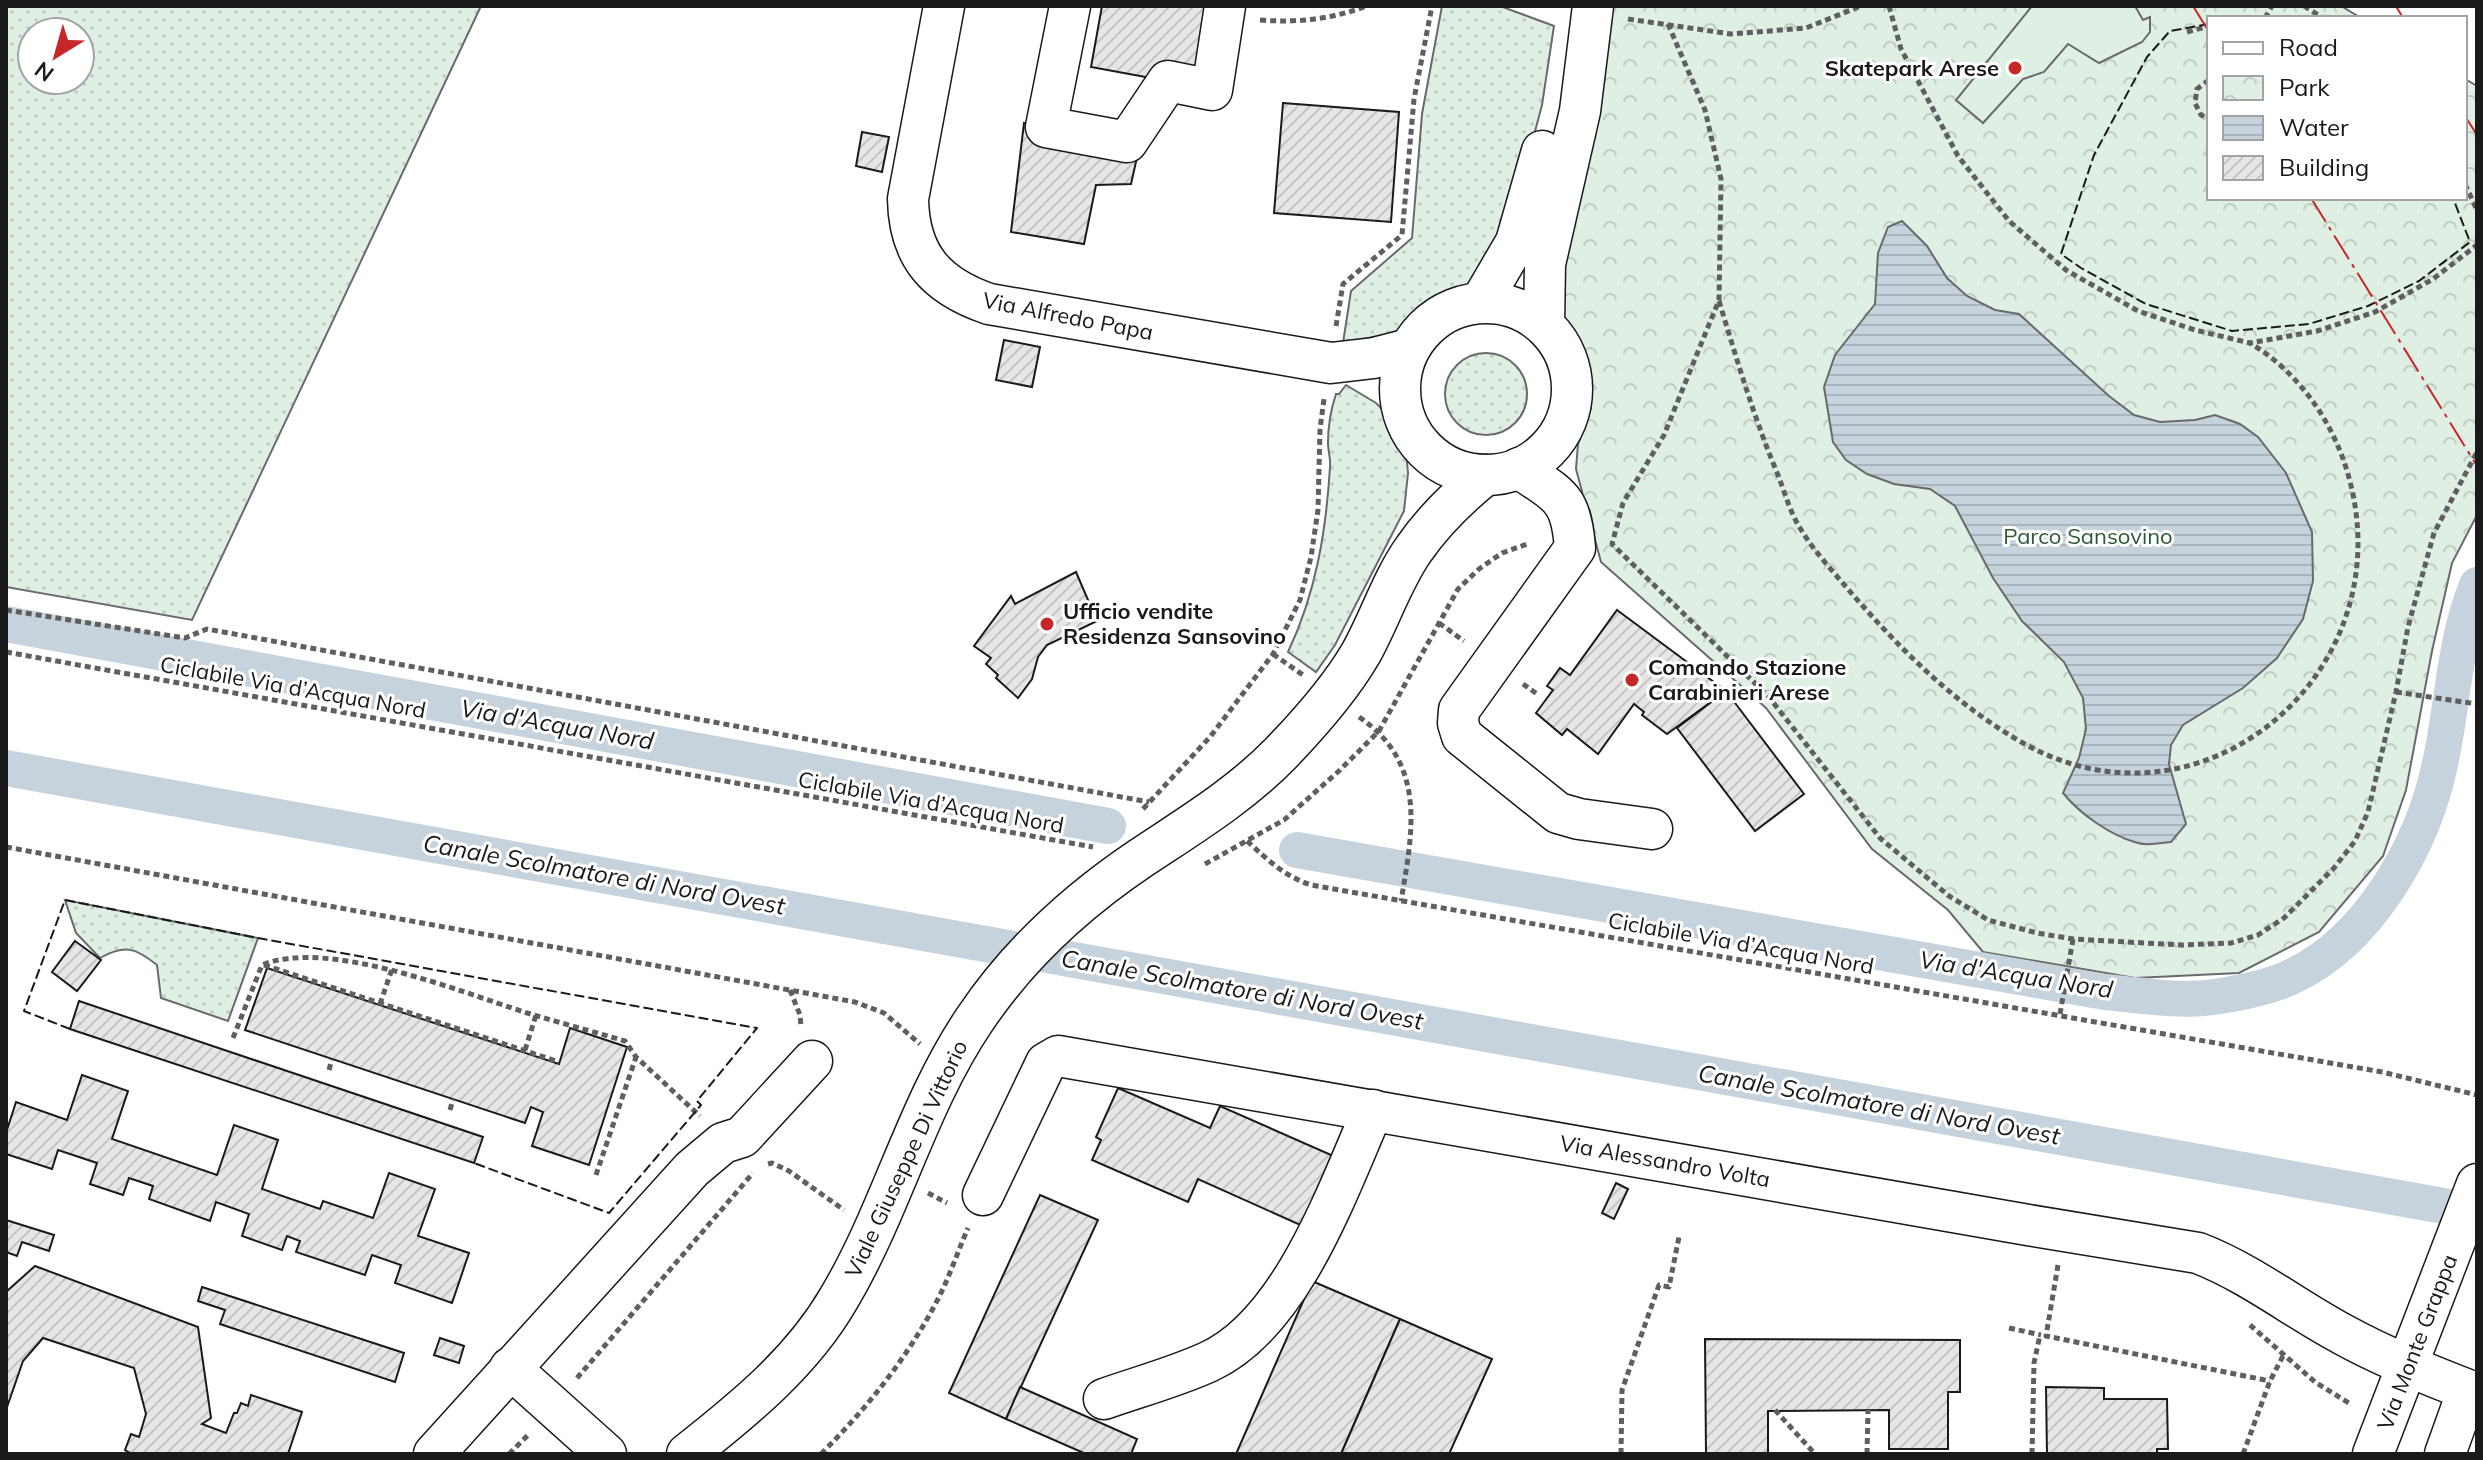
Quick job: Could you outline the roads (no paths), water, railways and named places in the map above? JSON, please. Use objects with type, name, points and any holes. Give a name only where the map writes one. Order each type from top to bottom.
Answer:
[{"type":"street","name":"Via Alfredo Papa","points":[[944,6],[908,199],[909,220],[920,255],[946,284],[989,304],[1333,363],[1371,378],[1399,396]]},
{"type":"street","points":[[1070,6],[1046,127],[1127,142],[1168,81],[1212,90],[1225,8]]},
{"type":"street","points":[[1481,302],[1516,242],[1530,201],[1554,101],[1570,6]]},
{"type":"street","points":[[1544,325],[1545,264],[1606,12]]},
{"type":"street","points":[[1502,472],[1538,458],[1553,443],[1565,425],[1571,404],[1572,382],[1558,341],[1544,325],[1525,312],[1503,304],[1481,302],[1451,309],[1426,325],[1409,349],[1401,372],[1399,396],[1407,423],[1422,447],[1440,462],[1462,471],[1502,472],[1560,497],[1573,519],[1575,548],[1459,710],[1458,723],[1462,736],[1558,813],[1652,829]]},
{"type":"street","name":"Via Alfredo Papa","points":[[1333,363],[1409,349]]},
{"type":"street","name":"Viale Giuseppe Di Vittorio","points":[[1412,552],[1424,498],[1422,447]]},
{"type":"street","name":"Viale Giuseppe Di Vittorio","points":[[687,1454],[771,1384],[810,1341],[839,1299],[949,1060],[997,990],[1062,918],[1103,863],[1214,812],[1280,755],[1359,656],[1412,552],[1449,505],[1502,472]]},
{"type":"street","name":"Via Alessandro Volta","points":[[978,1206],[1046,1063],[1058,1056],[2198,1253],[2221,1262],[2343,1334],[2405,1366],[2473,1392]]},
{"type":"street","points":[[434,1454],[692,1169],[723,1143],[742,1137],[812,1061]]},
{"type":"street","points":[[1104,1399],[1210,1362],[1255,1330],[1307,1254],[1373,1110]]},
{"type":"street","name":"Via Monte Grappa","points":[[2380,1436],[2477,1184]]},
{"type":"street","points":[[510,1368],[606,1454]]},
{"type":"street","points":[[2445,1454],[2473,1392]]},
{"type":"water","points":[[1902,221],[1927,246],[1947,278],[1967,296],[1995,310],[2019,314],[2134,415],[2160,422],[2195,420],[2215,415],[2240,424],[2258,437],[2286,473],[2312,532],[2313,581],[2303,619],[2277,658],[2243,688],[2183,725],[2171,745],[2169,764],[2186,824],[2171,842],[2142,844],[2128,840],[2087,816],[2063,793],[2079,758],[2086,729],[2083,698],[2064,662],[2022,621],[1993,578],[1955,506],[1930,489],[1894,484],[1867,474],[1846,460],[1833,442],[1824,387],[1835,355],[1875,304],[1878,253],[1888,227]]},
{"type":"waterway","name":"Via d'Acqua Nord","points":[[1297,850],[2105,992],[2187,999],[2253,990],[2291,977],[2319,961],[2345,940],[2368,915],[2406,857],[2432,795],[2463,629],[2477,585]]},
{"type":"waterway","name":"Via d'Acqua Nord","points":[[6,624],[1108,826]]},
{"type":"waterway","name":"Canale Scolmatore di Nord Ovest","points":[[6,768],[2477,1212]]},
{"type":"place","name":"Skatepark Arese","points":[[2015,68]]},
{"type":"place","name":"Ufficio vendite Residenza Sansovino","points":[[1047,624]]},
{"type":"place","name":"Comando Stazione Carabinieri Arese","points":[[1632,680]]},
{"type":"park label","name":"Parco Sansovino","points":[[2088,536]]}]
